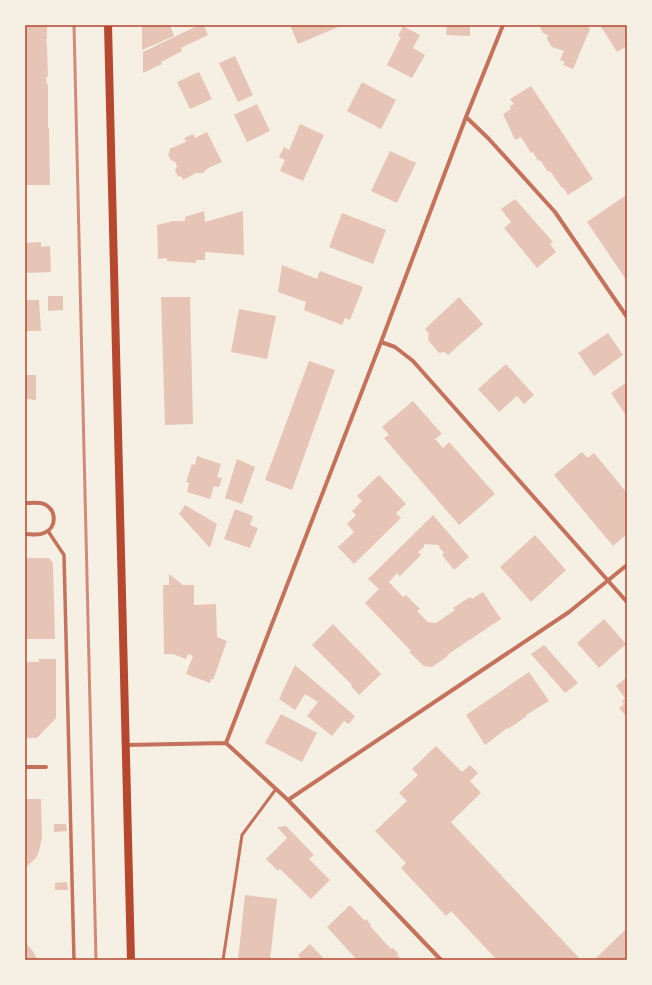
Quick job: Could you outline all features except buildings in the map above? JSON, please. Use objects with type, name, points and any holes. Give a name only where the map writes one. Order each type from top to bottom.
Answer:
[{"type":"main road","points":[[108,25],[131,960]]},
{"type":"street","points":[[226,743],[466,117],[503,25]]},
{"type":"street","points":[[466,117],[488,138],[554,212],[627,318]]},
{"type":"street","points":[[381,342],[395,347],[413,361],[627,602]]},
{"type":"street","points":[[25,503],[39,503],[50,508],[54,519],[53,524],[48,531],[40,535],[25,534]]},
{"type":"street","points":[[48,531],[64,555],[74,960]]},
{"type":"street","points":[[288,800],[569,612],[627,565]]},
{"type":"street","points":[[125,745],[226,743],[288,800],[441,960]]},
{"type":"street","points":[[25,767],[46,767]]},
{"type":"lane","points":[[223,960],[242,835],[276,789]]},
{"type":"railway","points":[[74,25],[96,960]]}]
